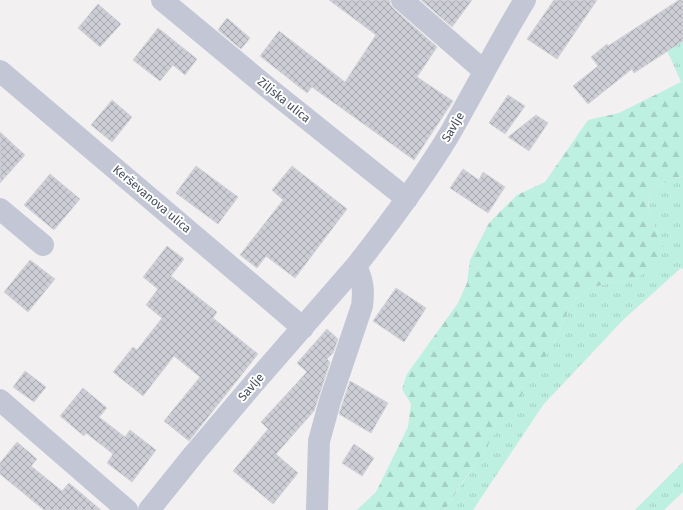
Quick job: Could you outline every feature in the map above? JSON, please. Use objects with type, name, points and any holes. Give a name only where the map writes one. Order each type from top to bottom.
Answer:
[{"type":"street","name":"Ziljska ulica","points":[[162,0],[267,87],[407,199]]},
{"type":"street","points":[[402,0],[484,71]]},
{"type":"street","name":"Savlje","points":[[149,510],[204,442],[356,266],[407,199],[448,136],[503,36],[525,0]]},
{"type":"street","name":"Kerševanova ulica","points":[[0,70],[303,328]]},
{"type":"street","points":[[0,209],[43,245]]},
{"type":"street","points":[[317,510],[319,441],[330,401],[362,306],[362,278],[356,266]]},
{"type":"street","points":[[0,400],[127,510]]},
{"type":"green space","points":[[683,38],[683,83],[681,82],[665,46]]},
{"type":"green space","points":[[681,82],[683,83],[683,176],[658,185],[648,197],[649,211],[663,247],[657,266],[637,278],[592,287],[575,300],[566,315],[554,342],[530,382],[445,510],[357,510],[376,492],[408,427],[411,404],[402,389],[407,374],[458,303],[467,283],[470,260],[489,223],[517,195],[545,182],[588,120],[619,113]]},
{"type":"green space","points":[[683,176],[683,269],[681,268],[623,320],[543,405],[473,510],[445,510],[554,342],[566,315],[575,300],[592,287],[637,278],[663,247],[649,211],[648,197],[658,185]]},
{"type":"green space","points":[[683,462],[683,492],[664,510],[635,510]]},
{"type":"building","points":[[329,0],[390,0],[390,4],[394,9],[437,47],[417,77],[453,101],[414,160],[312,87],[307,93],[260,56],[279,31],[345,82],[376,35]]},
{"type":"building","points":[[421,0],[472,0],[452,27]]},
{"type":"building","points":[[554,0],[597,0],[557,59],[527,39]]},
{"type":"building","points":[[679,0],[683,0],[683,41],[634,73],[632,69],[588,104],[573,86],[598,66],[591,57],[607,44],[608,46]]},
{"type":"building","points":[[98,4],[121,24],[100,47],[78,28]]},
{"type":"building","points":[[227,18],[250,38],[241,49],[218,30]]},
{"type":"building","points":[[158,28],[197,59],[185,75],[173,65],[160,81],[133,60]]},
{"type":"building","points":[[508,95],[525,106],[505,134],[489,123]]},
{"type":"building","points":[[112,100],[132,117],[112,142],[91,125]]},
{"type":"building","points":[[536,115],[548,123],[529,151],[508,137]]},
{"type":"building","points":[[0,132],[25,155],[0,183]]},
{"type":"building","points":[[196,166],[238,197],[218,224],[176,193]]},
{"type":"building","points":[[292,166],[347,209],[295,278],[266,256],[257,268],[240,255],[283,200],[272,190]]},
{"type":"building","points":[[463,169],[479,180],[483,172],[505,187],[488,213],[450,188]]},
{"type":"building","points":[[50,174],[80,199],[54,230],[24,205]]},
{"type":"building","points":[[167,246],[184,259],[171,276],[217,312],[213,318],[258,354],[189,441],[164,421],[200,377],[174,356],[143,396],[113,372],[133,347],[137,350],[162,318],[146,305],[158,289],[143,277]]},
{"type":"building","points":[[30,260],[55,279],[28,312],[4,292]]},
{"type":"building","points":[[396,288],[426,308],[404,342],[373,321]]},
{"type":"building","points":[[327,329],[338,339],[333,353],[327,359],[330,362],[314,411],[276,454],[298,473],[273,504],[233,471],[268,429],[261,422],[307,372],[297,363]]},
{"type":"building","points":[[25,371],[46,387],[34,402],[13,387]]},
{"type":"building","points":[[350,381],[388,403],[371,433],[339,414]]},
{"type":"building","points":[[83,388],[107,408],[99,417],[125,437],[130,430],[156,450],[132,482],[107,463],[113,454],[86,433],[84,436],[60,416]]},
{"type":"building","points":[[17,442],[37,459],[31,466],[62,491],[69,483],[101,510],[44,510],[0,474],[0,463]]},
{"type":"building","points":[[354,444],[374,458],[362,476],[342,463]]}]
